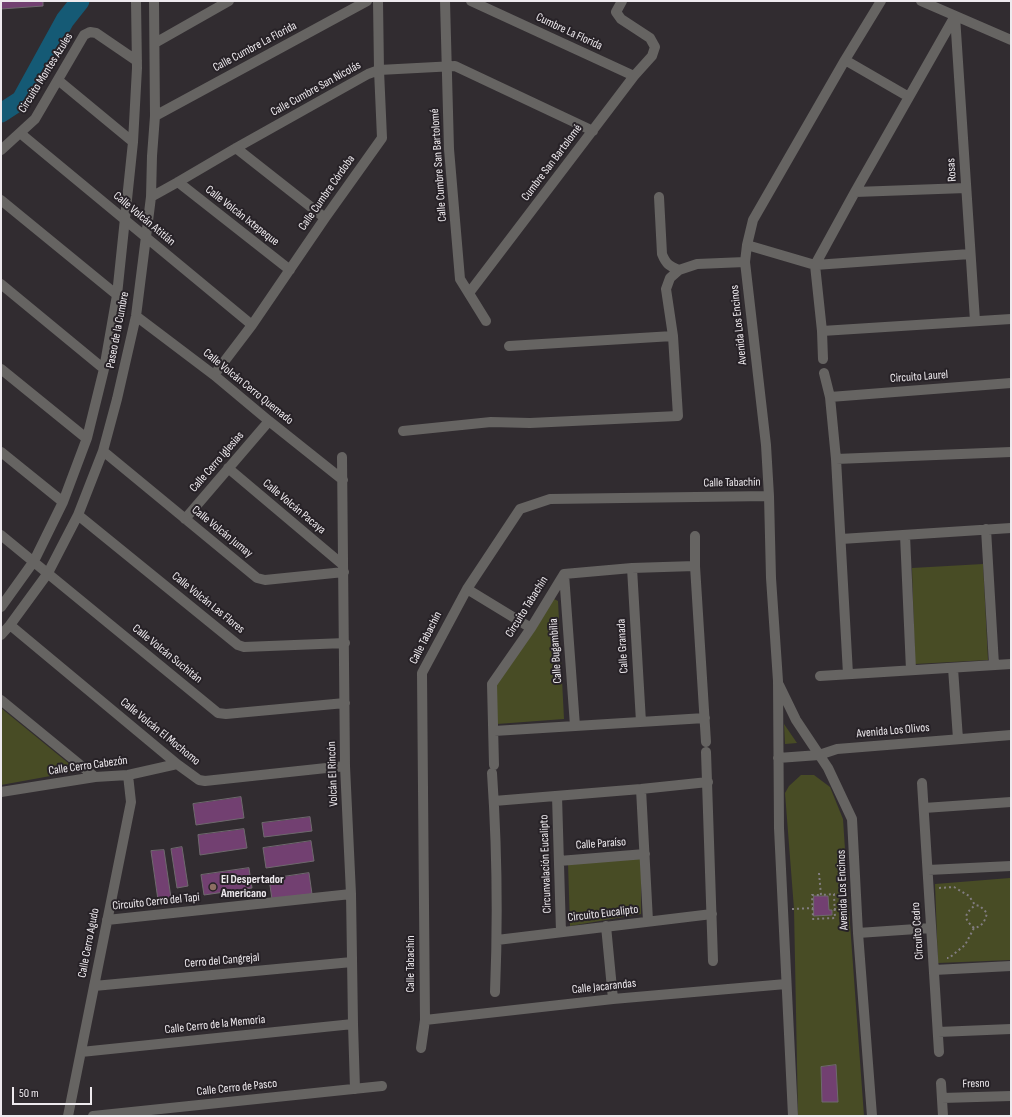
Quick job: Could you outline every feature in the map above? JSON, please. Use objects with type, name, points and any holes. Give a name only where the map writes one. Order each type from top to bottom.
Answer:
[{"type":"street","name":"Paseo de la Cumbre","points":[[1,607],[34,561],[63,502],[86,438],[104,369],[117,295],[133,142],[137,62],[136,1]]},
{"type":"street","name":"Paseo de la Cumbre","points":[[1,635],[48,573],[78,515],[102,451],[116,400],[136,316],[151,197],[155,116],[154,1]]},
{"type":"street","points":[[155,43],[229,1]]},
{"type":"street","name":"Calle Cumbre La Florida","points":[[155,116],[367,1]]},
{"type":"street","name":"Calle Cumbre Córdoba","points":[[214,375],[252,325],[382,138],[378,1]]},
{"type":"street","name":"Calle Cumbre San Bartolomé","points":[[445,1],[449,149],[460,279],[486,321]]},
{"type":"street","name":"Cumbre La Florida","points":[[471,1],[634,76]]},
{"type":"street","name":"Cumbre San Bartolomé","points":[[469,293],[634,76],[652,56],[655,47],[650,38],[621,19],[616,12],[622,1]]},
{"type":"street","name":"Avenida Los Encinos","points":[[793,1116],[779,828],[778,681],[771,578],[769,496],[766,445],[745,262],[747,244],[753,220],[845,60],[881,1]]},
{"type":"street","points":[[921,1],[1011,40]]},
{"type":"street","points":[[823,359],[822,330],[815,265],[955,16]]},
{"type":"street","name":"Rosas","points":[[955,16],[975,321]]},
{"type":"street","name":"Circuito Montes Azules","points":[[1,150],[35,119],[84,35],[90,32],[96,33],[137,62]]},
{"type":"street","points":[[845,60],[909,97]]},
{"type":"street","name":"Calle Cumbre San Nicolás","points":[[151,197],[368,74],[379,70],[455,66],[593,131]]},
{"type":"street","points":[[58,80],[133,142]]},
{"type":"street","name":"Calle Volcán Atitlán","points":[[20,133],[252,325]]},
{"type":"street","points":[[236,148],[325,218]]},
{"type":"street","name":"Calle Volcán Ixtepeque","points":[[178,182],[290,270]]},
{"type":"street","points":[[855,192],[966,188]]},
{"type":"street","points":[[659,197],[662,254],[665,262],[680,270]]},
{"type":"street","points":[[1,200],[117,295]]},
{"type":"street","points":[[747,244],[815,265],[970,254]]},
{"type":"street","points":[[403,431],[491,422],[530,424],[678,416],[673,336],[666,288],[670,278],[680,270],[697,264],[745,262]]},
{"type":"street","points":[[1,284],[104,369]]},
{"type":"street","name":"Calle Volcán Cerro Quemado","points":[[136,316],[214,375],[343,480]]},
{"type":"street","points":[[822,330],[1011,319]]},
{"type":"street","points":[[509,346],[673,336]]},
{"type":"street","points":[[1,369],[86,438]]},
{"type":"street","points":[[824,373],[830,397],[836,460],[848,674]]},
{"type":"street","name":"Circuito Laurel","points":[[830,397],[1011,383]]},
{"type":"street","name":"Calle Cerro Iglesias","points":[[185,519],[269,421]]},
{"type":"street","name":"Calle Volcán Jumay","points":[[102,451],[257,578],[265,580],[343,569]]},
{"type":"street","points":[[1,452],[63,502]]},
{"type":"street","points":[[836,460],[1011,452]]},
{"type":"street","name":"Volcán El Rincón","points":[[342,457],[346,766],[351,894],[355,1089]]},
{"type":"street","name":"Calle Volcán Pacaya","points":[[228,468],[343,569]]},
{"type":"street","name":"Calle Tabachín","points":[[421,1048],[425,1020],[422,673],[467,589],[520,509],[550,499],[769,496]]},
{"type":"street","name":"Calle Volcán Las Flores","points":[[78,515],[238,645],[344,643]]},
{"type":"street","points":[[841,539],[1011,528]]},
{"type":"street","points":[[986,529],[994,665]]},
{"type":"street","name":"Calle Volcán Suchitán","points":[[1,535],[218,713],[226,714],[345,703]]},
{"type":"street","points":[[905,535],[911,670]]},
{"type":"street","points":[[695,536],[695,566],[708,782],[713,961]]},
{"type":"street","name":"Circuito Tabachin","points":[[494,801],[492,684],[531,628],[564,574],[632,568],[695,566]]},
{"type":"street","name":"Calle Granada","points":[[632,568],[641,722]]},
{"type":"street","name":"Calle Bugambilia","points":[[564,574],[575,726]]},
{"type":"street","points":[[467,589],[531,628]]},
{"type":"street","name":"Calle Volcán El Mochomo","points":[[10,624],[177,764],[199,780],[205,781],[346,766]]},
{"type":"street","points":[[820,676],[1011,664]]},
{"type":"street","points":[[953,668],[958,739]]},
{"type":"street","name":"Avenida Los Encinos","points":[[778,681],[796,720],[828,768],[852,819],[858,933],[872,1116]]},
{"type":"street","points":[[1,700],[95,777]]},
{"type":"street","points":[[494,731],[705,718]]},
{"type":"street","name":"Avenida Los Olivos","points":[[778,758],[819,755],[837,749],[1011,735]]},
{"type":"street","name":"Calle Cerro Cabezón","points":[[1,792],[95,777],[128,775],[177,764]]},
{"type":"street","name":"Calle Cerro Agudo","points":[[68,1116],[131,802],[128,775]]},
{"type":"street","points":[[495,992],[497,940],[494,801],[708,782]]},
{"type":"street","name":"Circuito Cedro","points":[[922,783],[939,1052]]},
{"type":"street","points":[[641,789],[648,921]]},
{"type":"street","name":"Circunvalación Eucalipto","points":[[557,796],[561,932]]},
{"type":"street","points":[[924,808],[1011,802]]},
{"type":"street","name":"Calle Paraíso","points":[[559,861],[645,854]]},
{"type":"street","points":[[928,870],[1011,866]]},
{"type":"street","name":"Circuito Cerro del Tapi","points":[[107,920],[351,894]]},
{"type":"street","name":"Circuito Eucalipto","points":[[497,940],[712,914]]},
{"type":"street","points":[[606,926],[613,999]]},
{"type":"street","points":[[858,933],[931,928]]},
{"type":"street","name":"Cerro del Cangrejal","points":[[94,986],[352,962]]},
{"type":"street","points":[[934,970],[1011,966]]},
{"type":"street","name":"Calle Jacarandas","points":[[425,1020],[613,999],[786,984]]},
{"type":"street","name":"Calle Cerro de la Memoria","points":[[81,1052],[353,1024]]},
{"type":"street","points":[[938,1032],[1011,1029]]},
{"type":"street","points":[[941,1082],[943,1116]]},
{"type":"street","name":"Calle Cerro de Pasco","points":[[93,1116],[382,1086]]},
{"type":"street","name":"Fresno","points":[[942,1098],[1011,1096]]},
{"type":"path","points":[[819,874],[821,895]]},
{"type":"path","points":[[936,888],[954,887],[969,896],[975,905],[980,906],[987,914],[980,927],[974,928]]},
{"type":"path","points":[[834,894],[834,918],[813,919],[812,895],[821,895],[834,894]]},
{"type":"path","points":[[974,928],[966,918],[967,912],[975,905]]},
{"type":"path","points":[[783,909],[813,908]]},
{"type":"path","points":[[944,958],[949,958],[965,945],[974,928]]},
{"type":"green space","points":[[983,564],[988,660],[915,664],[912,568]]},
{"type":"green space","points":[[552,598],[558,601],[564,719],[497,724],[496,682]]},
{"type":"green space","points":[[1,708],[78,771],[1,785]]},
{"type":"green space","points":[[784,724],[797,743],[785,744]]},
{"type":"green space","points":[[801,775],[814,775],[830,787],[843,819],[864,1116],[798,1116],[794,909],[785,793],[789,786]]},
{"type":"green space","points":[[641,858],[641,914],[570,926],[568,863]]},
{"type":"green space","points":[[1010,878],[1011,960],[938,963],[935,884]]},
{"type":"building","points":[[1,1],[43,1],[43,6],[1,9]]},
{"type":"building","points":[[241,797],[244,818],[196,825],[193,804]]},
{"type":"building","points":[[310,817],[312,831],[264,837],[262,823]]},
{"type":"building","points":[[244,829],[247,848],[200,855],[198,835]]},
{"type":"building","points":[[311,841],[314,861],[266,868],[263,848]]},
{"type":"building","points":[[182,847],[188,886],[177,888],[171,849]]},
{"type":"building","points":[[164,850],[171,898],[158,900],[151,851]]},
{"type":"building","points":[[249,868],[252,888],[204,895],[201,875]]},
{"type":"building","points":[[309,873],[312,894],[272,899],[269,879]]},
{"type":"building","points":[[814,896],[828,896],[829,910],[832,910],[832,915],[814,916]]},
{"type":"building","points":[[836,1065],[838,1102],[822,1102],[821,1067]]},
{"type":"waterway","points":[[1,113],[21,100],[65,20],[80,1]]},
{"type":"place","name":"El Despertador Americano","points":[[213,887]]}]
